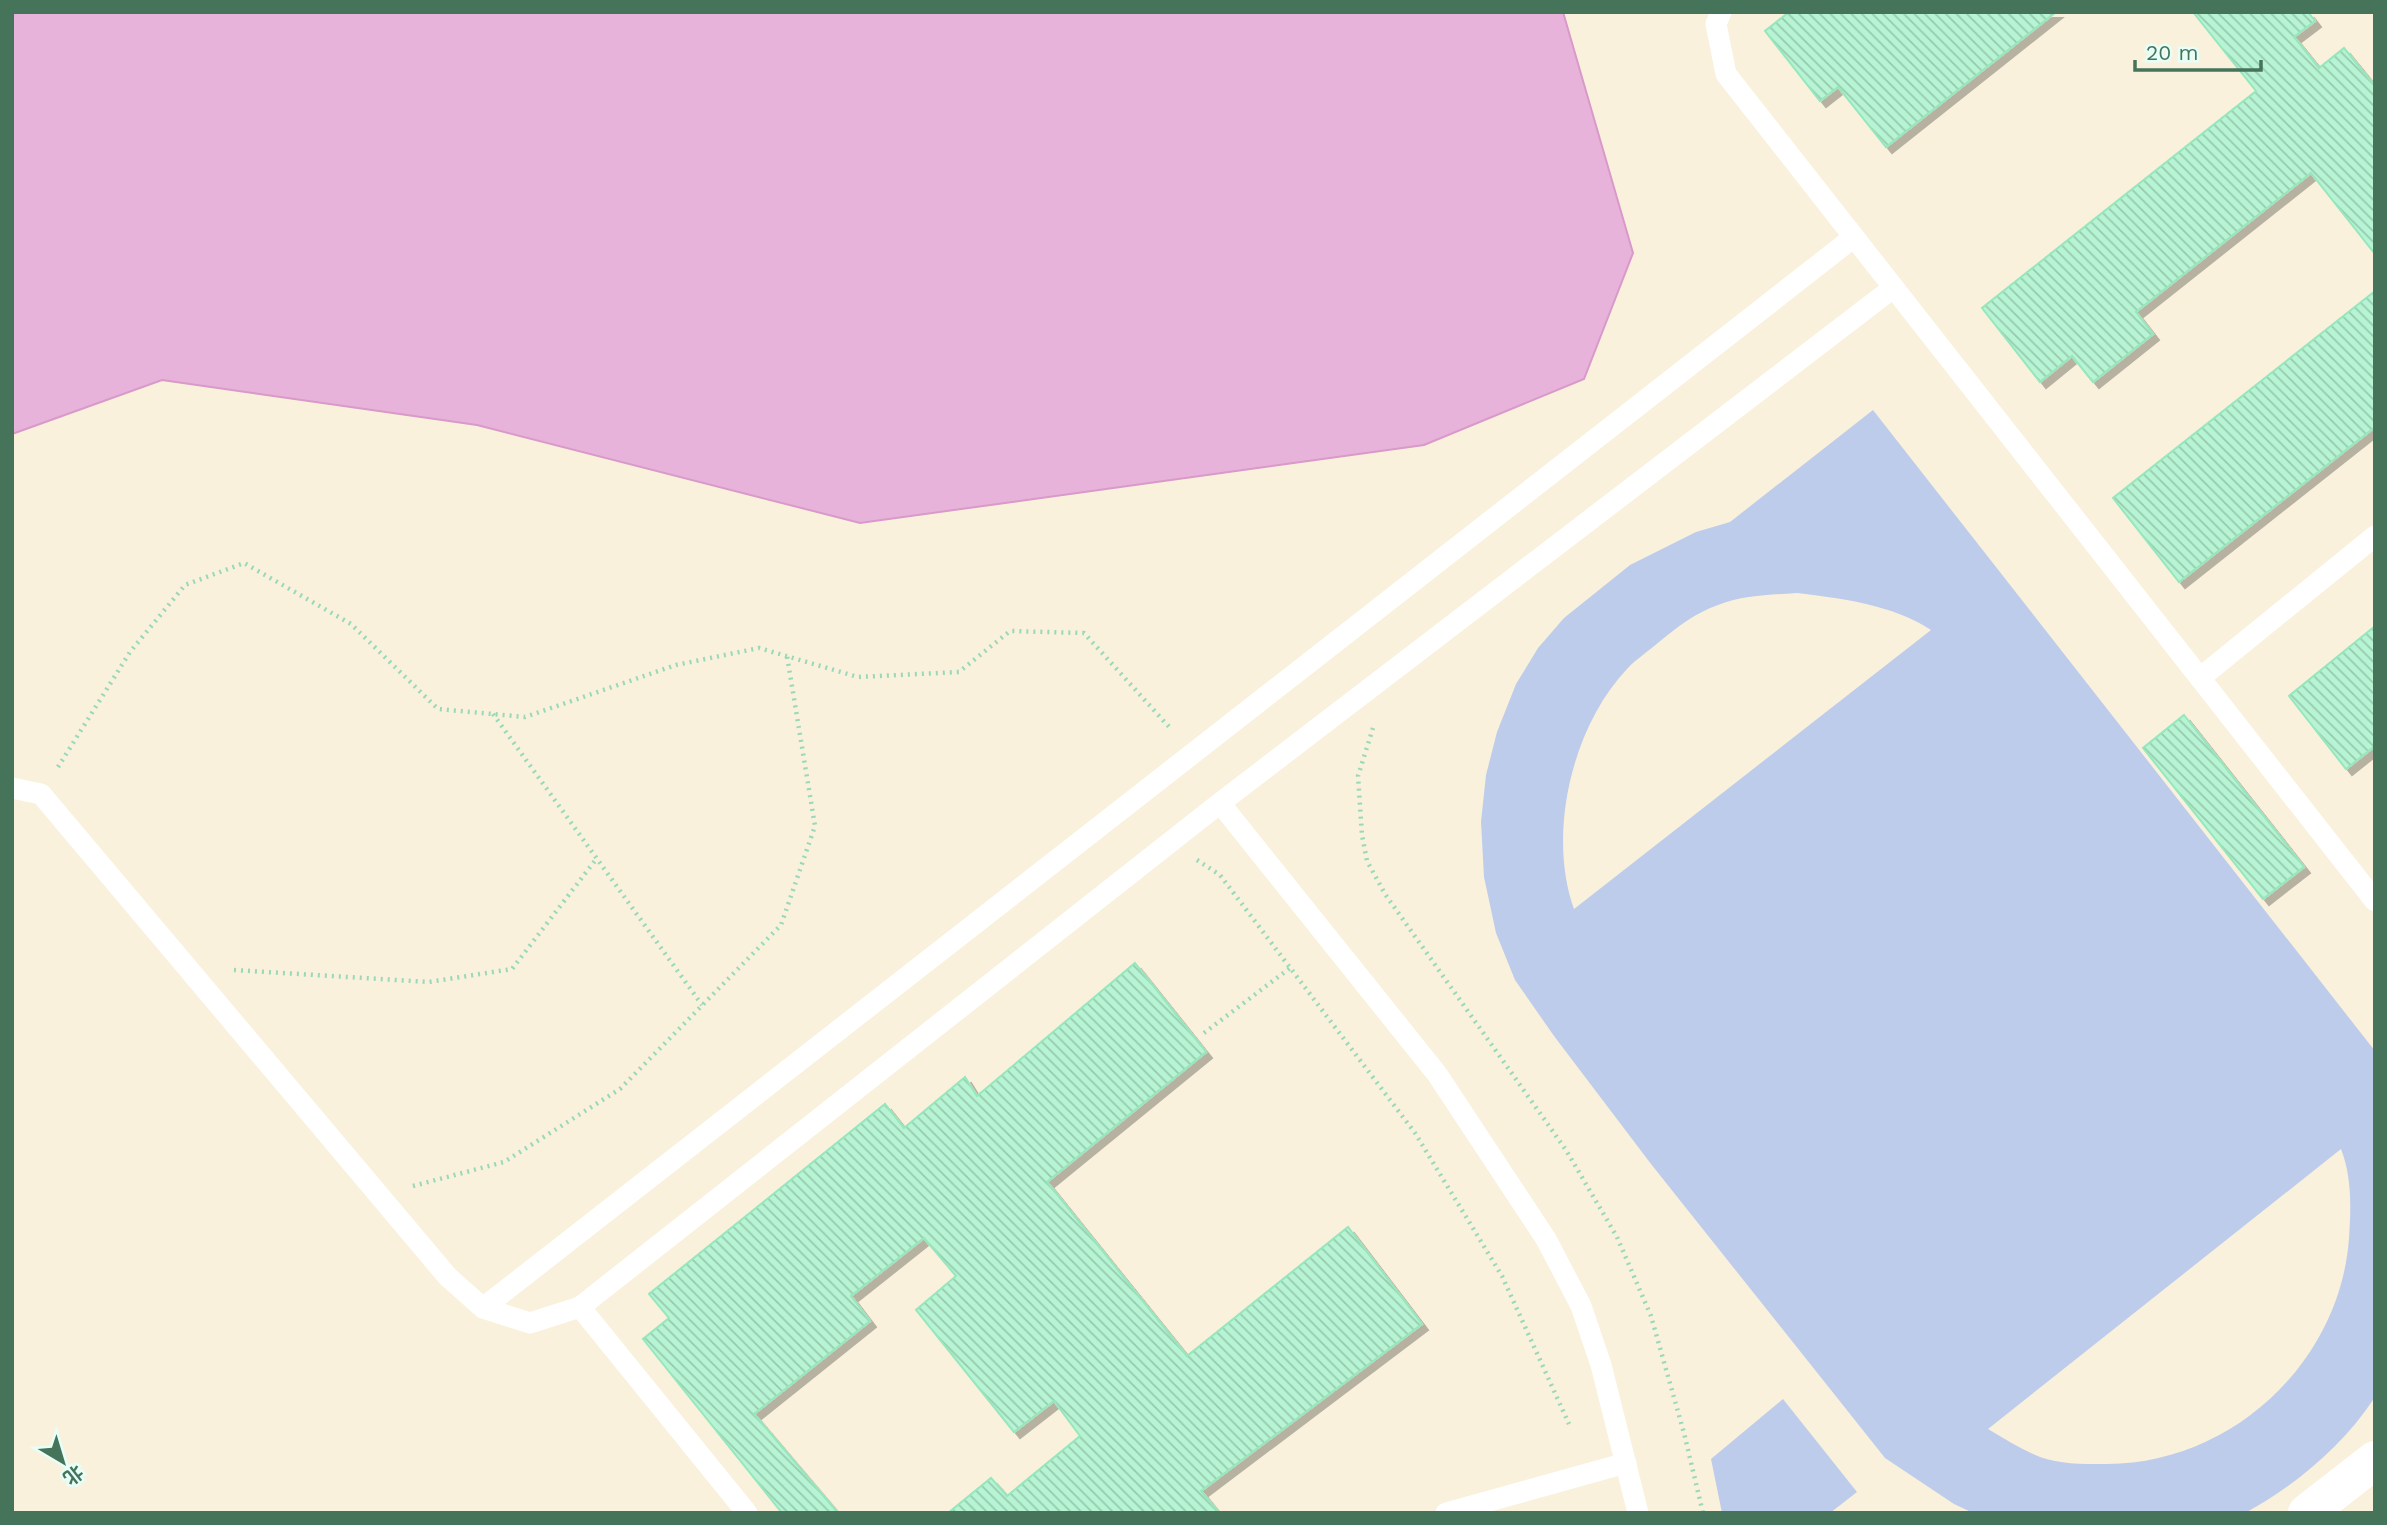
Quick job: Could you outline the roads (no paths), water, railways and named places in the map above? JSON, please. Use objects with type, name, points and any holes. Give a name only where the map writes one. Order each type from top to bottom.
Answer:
[{"type":"street","points":[[2308,1513],[2375,1460]]},
{"type":"lane","points":[[1721,12],[1716,24],[1726,74],[2375,901]]},
{"type":"lane","points":[[483,1308],[1854,237]]},
{"type":"lane","points":[[12,788],[41,794],[448,1277],[483,1308],[530,1323],[580,1307],[1220,803],[1893,288]]},
{"type":"lane","points":[[2200,678],[2375,536]]},
{"type":"lane","points":[[1220,803],[1437,1074],[1546,1239],[1581,1306],[1601,1365],[1638,1513]]},
{"type":"lane","points":[[580,1307],[747,1513]]},
{"type":"lane","points":[[1446,1513],[1626,1464]]}]
